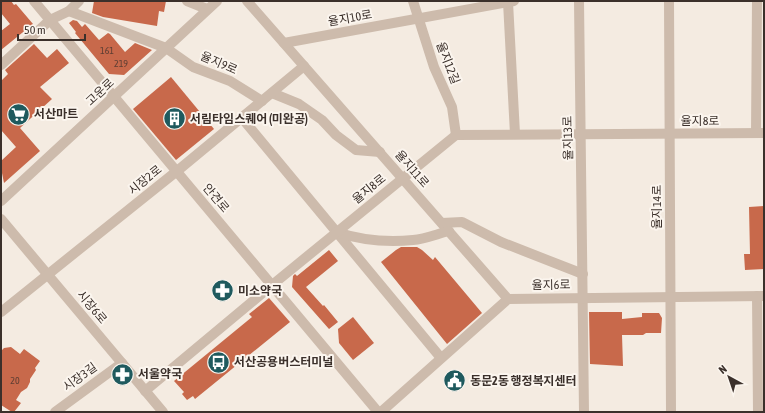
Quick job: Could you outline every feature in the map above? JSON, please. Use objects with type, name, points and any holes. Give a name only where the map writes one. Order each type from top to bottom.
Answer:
[{"type":"street","name":"안견로","points":[[34,1],[378,412]]},
{"type":"street","points":[[1,66],[50,20],[69,11],[79,1]]},
{"type":"street","points":[[187,1],[208,10]]},
{"type":"street","name":"고운로","points":[[1,201],[217,1]]},
{"type":"street","points":[[247,1],[380,152]]},
{"type":"street","name":"율지12길","points":[[413,1],[434,68],[452,107],[456,134]]},
{"type":"street","name":"율지13로","points":[[579,1],[584,412]]},
{"type":"street","name":"율지14로","points":[[669,1],[671,412]]},
{"type":"street","points":[[757,1],[760,133]]},
{"type":"street","points":[[511,2],[515,134]]},
{"type":"street","name":"율지10로","points":[[284,43],[511,2]]},
{"type":"street","name":"율지9로","points":[[69,11],[166,48],[193,68],[230,81],[262,101]]},
{"type":"street","name":"시장2로","points":[[1,312],[242,118],[304,66]]},
{"type":"street","name":"율지11로","points":[[272,93],[299,104],[322,120],[336,135],[356,150],[380,152],[508,299]]},
{"type":"street","points":[[242,118],[442,358]]},
{"type":"street","name":"율지8로","points":[[145,391],[456,134],[760,133]]},
{"type":"street","name":"시장6로","points":[[1,219],[163,412]]},
{"type":"street","points":[[336,232],[354,238],[392,242],[414,240],[445,227],[462,222],[501,242],[583,274]]},
{"type":"street","points":[[758,412],[760,296]]},
{"type":"street","name":"율지6로","points":[[508,299],[760,296]]},
{"type":"street","points":[[381,412],[508,299]]},
{"type":"street","name":"시장3길","points":[[54,412],[122,363]]},
{"type":"building","points":[[1,1],[11,1],[14,5],[16,4],[33,24],[1,50],[1,31],[10,24],[1,13]]},
{"type":"building","points":[[94,1],[166,1],[164,12],[159,11],[157,26],[103,17],[92,13]]},
{"type":"building","points":[[73,20],[77,21],[82,27],[85,24],[99,40],[108,33],[110,34],[125,52],[135,43],[152,50],[124,75],[109,74],[75,33],[76,32],[69,23]]},
{"type":"building","points":[[34,44],[47,58],[57,49],[69,63],[40,87],[52,99],[20,128],[40,151],[4,183],[1,161],[16,147],[1,130],[1,81],[8,74],[5,70]]},
{"type":"building","name":"서림타임스퀘어 (미완공)","points":[[171,77],[214,129],[176,160],[133,109]]},
{"type":"building","points":[[764,206],[764,269],[745,270],[744,254],[750,254],[749,207]]},
{"type":"building","points":[[401,247],[417,247],[433,260],[435,257],[482,313],[447,344],[381,262]]},
{"type":"building","points":[[329,250],[338,261],[306,287],[338,322],[329,329],[292,287],[293,276],[295,274],[297,276]]},
{"type":"building","name":"서산공용버스터미널","points":[[269,298],[290,322],[195,399],[193,396],[187,400],[182,394],[184,392],[174,381],[252,317],[249,314]]},
{"type":"building","points":[[589,312],[622,312],[622,319],[642,317],[642,313],[659,313],[662,318],[661,333],[622,335],[623,366],[590,364]]},
{"type":"building","points":[[353,317],[374,343],[353,360],[339,343],[338,329]]},
{"type":"building","points":[[11,347],[20,354],[24,349],[40,361],[35,368],[36,370],[30,379],[27,388],[21,392],[16,400],[21,403],[14,412],[1,405],[1,351],[4,348]]},
{"type":"place","name":"서산마트","points":[[18,114]]},
{"type":"place","name":"서림타임스퀘어 (미완공)","points":[[174,119]]},
{"type":"place","name":"미소약국","points":[[223,291]]},
{"type":"place","name":"서산공용버스터미널","points":[[219,362]]},
{"type":"place","name":"서울약국","points":[[123,374]]},
{"type":"place","name":"동문2동 행정복지센터","points":[[454,381]]}]
